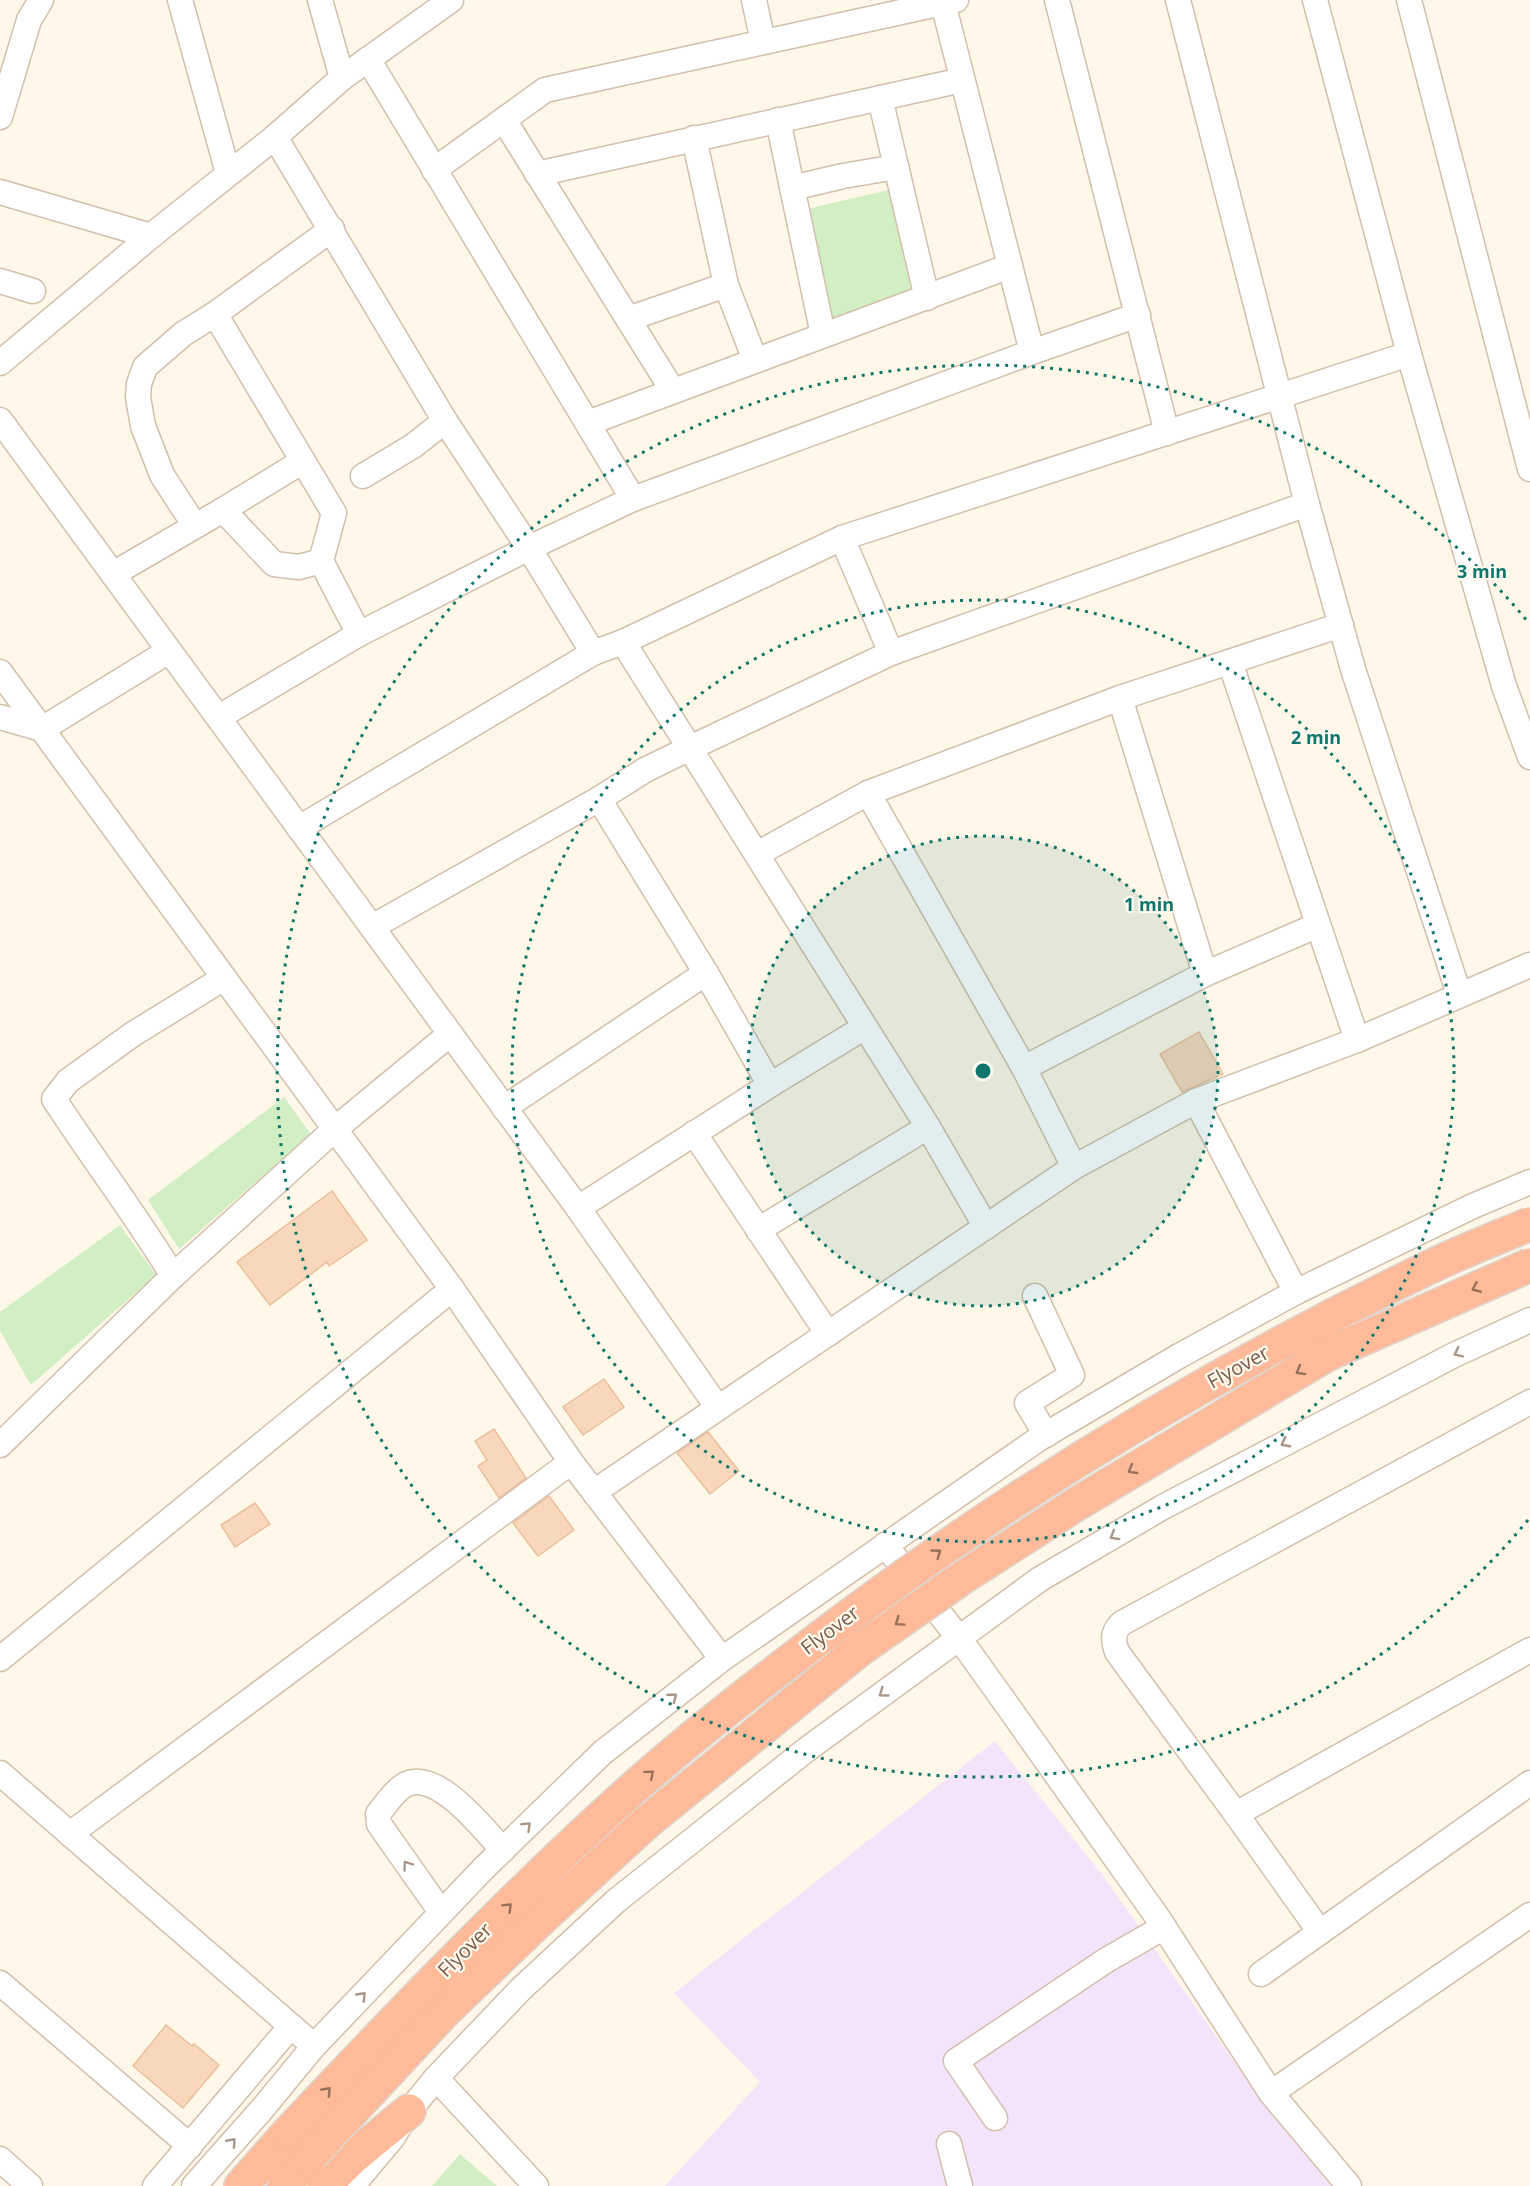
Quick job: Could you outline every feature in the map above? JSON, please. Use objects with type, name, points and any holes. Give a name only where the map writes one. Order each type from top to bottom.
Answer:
[{"type":"highway","name":"Flyover","points":[[241,2186],[286,2134],[347,2070],[527,1888],[630,1791],[746,1694],[858,1609],[952,1542],[1060,1471],[1188,1394],[1319,1322],[1433,1265],[1530,1224]]},
{"type":"highway","name":"Flyover","points":[[284,2186],[445,2011],[541,1919],[647,1822],[859,1650],[962,1578],[1075,1505],[1197,1430],[1328,1354],[1530,1265]]},
{"type":"highway","points":[[324,2186],[352,2158],[409,2111]]},
{"type":"street","points":[[0,117],[29,20],[41,0]]},
{"type":"street","points":[[180,0],[228,173]]},
{"type":"street","points":[[320,0],[342,78]]},
{"type":"street","points":[[0,363],[342,78],[451,0]]},
{"type":"street","points":[[754,0],[763,42]]},
{"type":"street","points":[[1057,0],[1167,433]]},
{"type":"street","points":[[1178,0],[1281,395],[1307,504],[1353,669],[1459,994]]},
{"type":"street","points":[[1315,0],[1409,354],[1504,686],[1530,757]]},
{"type":"street","points":[[1409,0],[1530,469]]},
{"type":"street","points":[[434,170],[545,90],[949,2],[962,80],[1032,352]]},
{"type":"street","points":[[368,59],[633,499]]},
{"type":"street","points":[[537,174],[962,80]]},
{"type":"street","points":[[880,98],[927,298]]},
{"type":"street","points":[[504,120],[673,391]]},
{"type":"street","points":[[778,120],[823,335]]},
{"type":"street","points":[[275,136],[445,421],[529,548],[593,653]]},
{"type":"street","points":[[694,138],[726,285],[755,360]]},
{"type":"street","points":[[792,188],[896,167]]},
{"type":"street","points":[[0,192],[151,236]]},
{"type":"street","points":[[195,526],[162,475],[143,426],[138,390],[145,367],[183,334],[215,314],[332,229]]},
{"type":"street","points":[[588,423],[1010,266]]},
{"type":"street","points":[[0,281],[33,291]]},
{"type":"street","points":[[628,319],[726,285]]},
{"type":"street","points":[[215,314],[334,513],[321,561],[359,634]]},
{"type":"street","points":[[219,717],[359,634],[529,548],[633,499],[1138,315]]},
{"type":"street","points":[[299,828],[593,653],[623,642],[842,538],[1409,354]]},
{"type":"street","points":[[0,420],[578,1208],[718,1408]]},
{"type":"street","points":[[363,476],[413,446],[445,421]]},
{"type":"street","points":[[113,574],[303,461]]},
{"type":"street","points":[[372,927],[645,770],[891,653],[1307,504]]},
{"type":"street","points":[[223,510],[274,564],[299,567],[321,561]]},
{"type":"street","points":[[842,538],[891,653]]},
{"type":"street","points":[[757,854],[868,793],[1120,698],[1341,625]]},
{"type":"street","points":[[623,642],[928,1127],[986,1227]]},
{"type":"street","points":[[0,717],[42,729],[169,651]]},
{"type":"street","points":[[1230,662],[1357,1040]]},
{"type":"street","points":[[0,672],[452,1289],[571,1462],[722,1659]]},
{"type":"street","points":[[1120,698],[1205,974]]},
{"type":"street","points":[[868,793],[1024,1068],[1074,1167]]},
{"type":"street","points":[[598,799],[706,973],[770,1085]]},
{"type":"street","points":[[1024,1068],[1205,974],[1318,925]]},
{"type":"street","points":[[594,1492],[1074,1167],[1196,1101],[1357,1040],[1530,965]]},
{"type":"street","points":[[504,1108],[706,973]]},
{"type":"street","points":[[173,1276],[114,1185],[90,1154],[54,1099],[68,1081],[133,1034],[224,978]]},
{"type":"street","points":[[578,1208],[865,1027]]},
{"type":"street","points":[[0,1445],[173,1276],[335,1129],[450,1034]]},
{"type":"street","points":[[1196,1101],[1296,1292]]},
{"type":"street","points":[[758,1230],[928,1127]]},
{"type":"street","points":[[694,1134],[828,1334]]},
{"type":"street","points":[[194,2186],[314,2046],[503,1850],[602,1753],[722,1659],[1047,1435],[1179,1356],[1296,1292],[1473,1206],[1530,1182]]},
{"type":"street","points":[[0,1659],[452,1289]]},
{"type":"street","points":[[1035,1296],[1072,1375],[1027,1403],[1047,1435]]},
{"type":"street","points":[[352,2186],[393,2137],[409,2111],[436,2079],[520,1989],[616,1901],[806,1750],[1040,1580],[1163,1507],[1454,1355],[1530,1320]]},
{"type":"street","points":[[1320,1932],[1117,1652],[1113,1639],[1117,1628],[1122,1623],[1530,1402]]},
{"type":"street","points":[[70,1834],[571,1462]]},
{"type":"street","points":[[885,1545],[959,1638],[1164,1927],[1271,2093],[1349,2186]]},
{"type":"street","points":[[1236,1814],[1530,1650]]},
{"type":"street","points":[[0,1773],[314,2046]]},
{"type":"street","points":[[441,1912],[379,1824],[378,1814],[390,1798],[405,1785],[416,1783],[438,1787],[447,1792],[478,1821],[503,1850]]},
{"type":"street","points":[[1261,1974],[1530,1783]]},
{"type":"street","points":[[1271,2093],[1530,1915]]},
{"type":"street","points":[[995,2118],[956,2061],[1105,1961],[1164,1927]]},
{"type":"street","points":[[0,1983],[190,2146]]},
{"type":"street","points":[[156,2186],[291,2026]]},
{"type":"street","points":[[436,2079],[536,2186]]},
{"type":"street","points":[[950,2144],[960,2186]]},
{"type":"street","points":[[0,2159],[30,2186]]},
{"type":"shaded area","points":[[995,1741],[1101,1873],[1268,2110],[1331,2186],[665,2186],[760,2082],[674,1993]]},
{"type":"green space","points":[[888,190],[916,294],[830,323],[803,210]]},
{"type":"green space","points":[[284,1097],[311,1134],[179,1249],[148,1200]]},
{"type":"green space","points":[[120,1225],[156,1275],[31,1385],[0,1331],[0,1312]]},
{"type":"green space","points":[[460,2154],[497,2186],[432,2186]]},
{"type":"building","points":[[1199,1032],[1223,1074],[1182,1092],[1160,1054]]},
{"type":"building","points":[[332,1191],[367,1240],[329,1266],[327,1262],[270,1305],[237,1262]]},
{"type":"building","points":[[604,1379],[624,1407],[583,1435],[563,1407]]},
{"type":"building","points":[[494,1429],[526,1478],[499,1498],[478,1466],[487,1460],[475,1441]]},
{"type":"building","points":[[708,1432],[739,1471],[710,1494],[677,1453]]},
{"type":"building","points":[[549,1496],[574,1530],[538,1556],[513,1523]]},
{"type":"building","points":[[255,1503],[270,1524],[235,1547],[221,1525]]},
{"type":"building","points":[[166,2025],[219,2065],[183,2108],[133,2066]]}]
